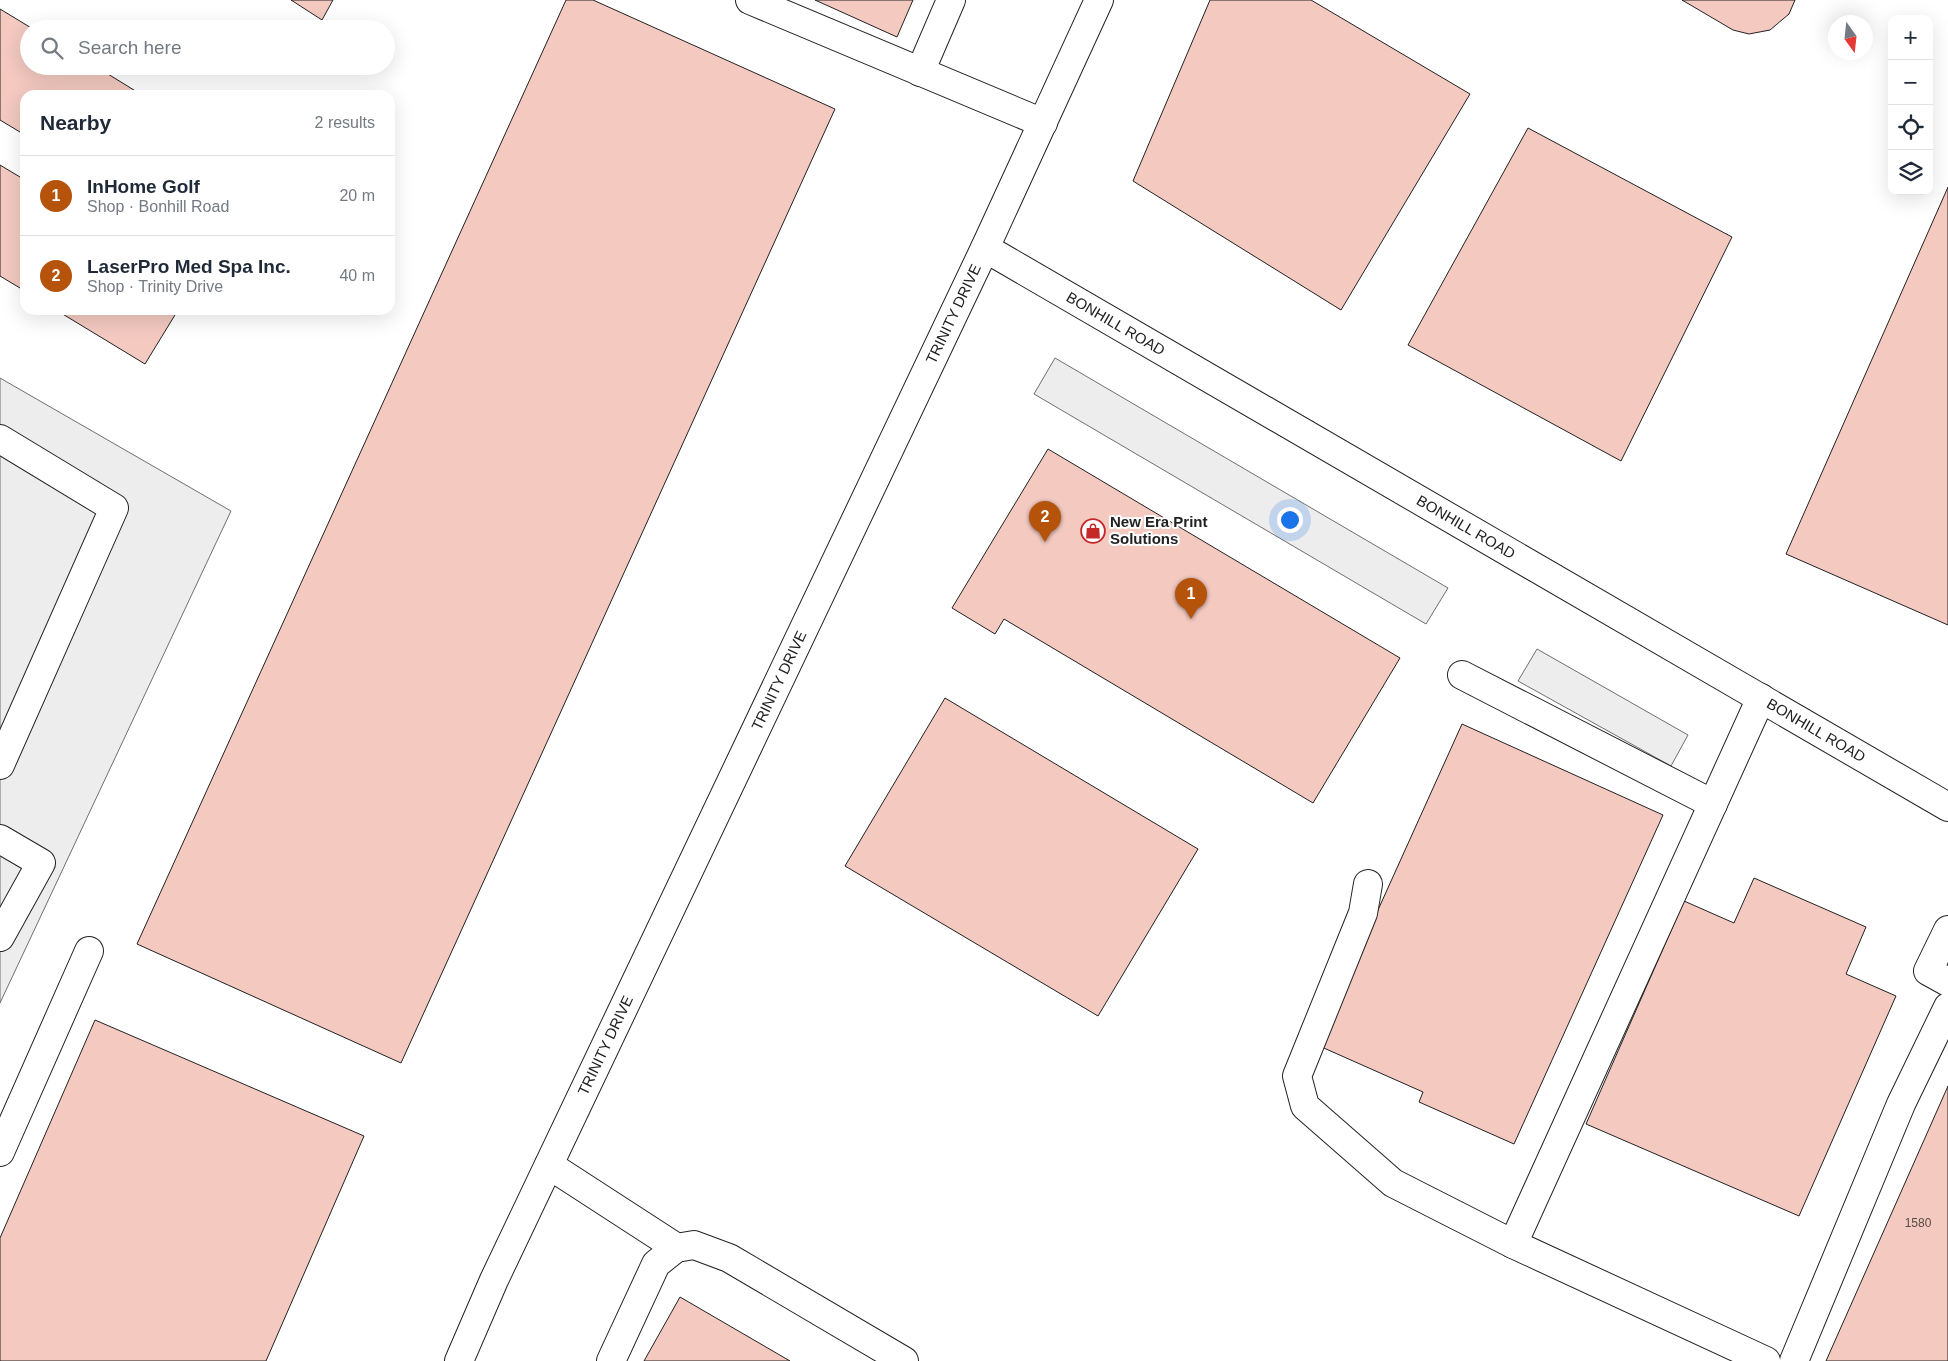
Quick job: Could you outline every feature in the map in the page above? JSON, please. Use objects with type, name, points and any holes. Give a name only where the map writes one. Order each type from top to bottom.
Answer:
[{"type":"street","points":[[750,0],[1042,124]]},
{"type":"street","points":[[920,72],[951,0]]},
{"type":"street","name":"TRINITY DRIVE","points":[[459,1361],[494,1280],[985,248],[1099,0]]},
{"type":"street","name":"BONHILL ROAD","points":[[985,248],[1948,807]]},
{"type":"street","points":[[0,439],[114,508],[0,765]]},
{"type":"street","points":[[1462,675],[1713,804]]},
{"type":"street","points":[[1513,1244],[1761,698]]},
{"type":"street","points":[[0,839],[41,863],[0,937]]},
{"type":"street","points":[[1368,884],[1363,913],[1297,1076],[1305,1106],[1393,1183],[1513,1244],[1766,1361]]},
{"type":"street","points":[[1948,930],[1928,971],[1948,982]]},
{"type":"street","points":[[0,1152],[89,951]]},
{"type":"street","points":[[1794,1361],[1901,1104],[1948,1007]]},
{"type":"street","points":[[549,1165],[677,1248]]},
{"type":"street","points":[[611,1361],[656,1264],[677,1248],[694,1245],[729,1258],[904,1361]]},
{"type":"shaded area","points":[[1055,358],[1448,588],[1426,624],[1034,394]]},
{"type":"shaded area","points":[[0,378],[231,511],[0,1003]]},
{"type":"shaded area","points":[[1537,649],[1688,735],[1671,766],[1518,681]]},
{"type":"building","points":[[291,0],[333,0],[322,20]]},
{"type":"building","points":[[566,0],[593,0],[835,109],[401,1063],[137,944]]},
{"type":"building","points":[[815,0],[913,0],[897,37]]},
{"type":"building","points":[[1210,0],[1311,0],[1470,94],[1341,310],[1133,181]]},
{"type":"building","points":[[1682,0],[1795,0],[1789,14],[1770,30],[1749,34],[1733,30]]},
{"type":"building","points":[[0,9],[20,21],[20,75],[110,75],[134,90],[20,90],[20,132],[0,120]]},
{"type":"building","points":[[1528,128],[1732,237],[1621,461],[1408,345]]},
{"type":"building","points":[[0,165],[20,177],[20,288],[0,276]]},
{"type":"building","points":[[1948,187],[1948,625],[1786,554]]},
{"type":"building","points":[[64,315],[175,315],[145,364]]},
{"type":"building","points":[[1048,449],[1400,658],[1313,803],[1004,619],[995,634],[952,608]]},
{"type":"building","points":[[945,698],[1198,849],[1098,1016],[845,866]]},
{"type":"building","points":[[1462,724],[1663,815],[1514,1144],[1419,1102],[1423,1092],[1317,1045]]},
{"type":"building","points":[[1754,878],[1866,927],[1846,974],[1896,996],[1799,1216],[1586,1124],[1684,901],[1734,923]]},
{"type":"building","points":[[95,1020],[364,1136],[266,1361],[0,1361],[0,1238]]},
{"type":"building","points":[[1948,1086],[1948,1361],[1826,1361]]},
{"type":"building","points":[[680,1297],[790,1361],[644,1361]]},
{"type":"place","name":"New Era Print Solutions","points":[[1093,531]]},
{"type":"place","name":"LaserPro Med Spa Inc.","points":[[1045,542]]},
{"type":"place","name":"InHome Golf","points":[[1191,619]]}]
